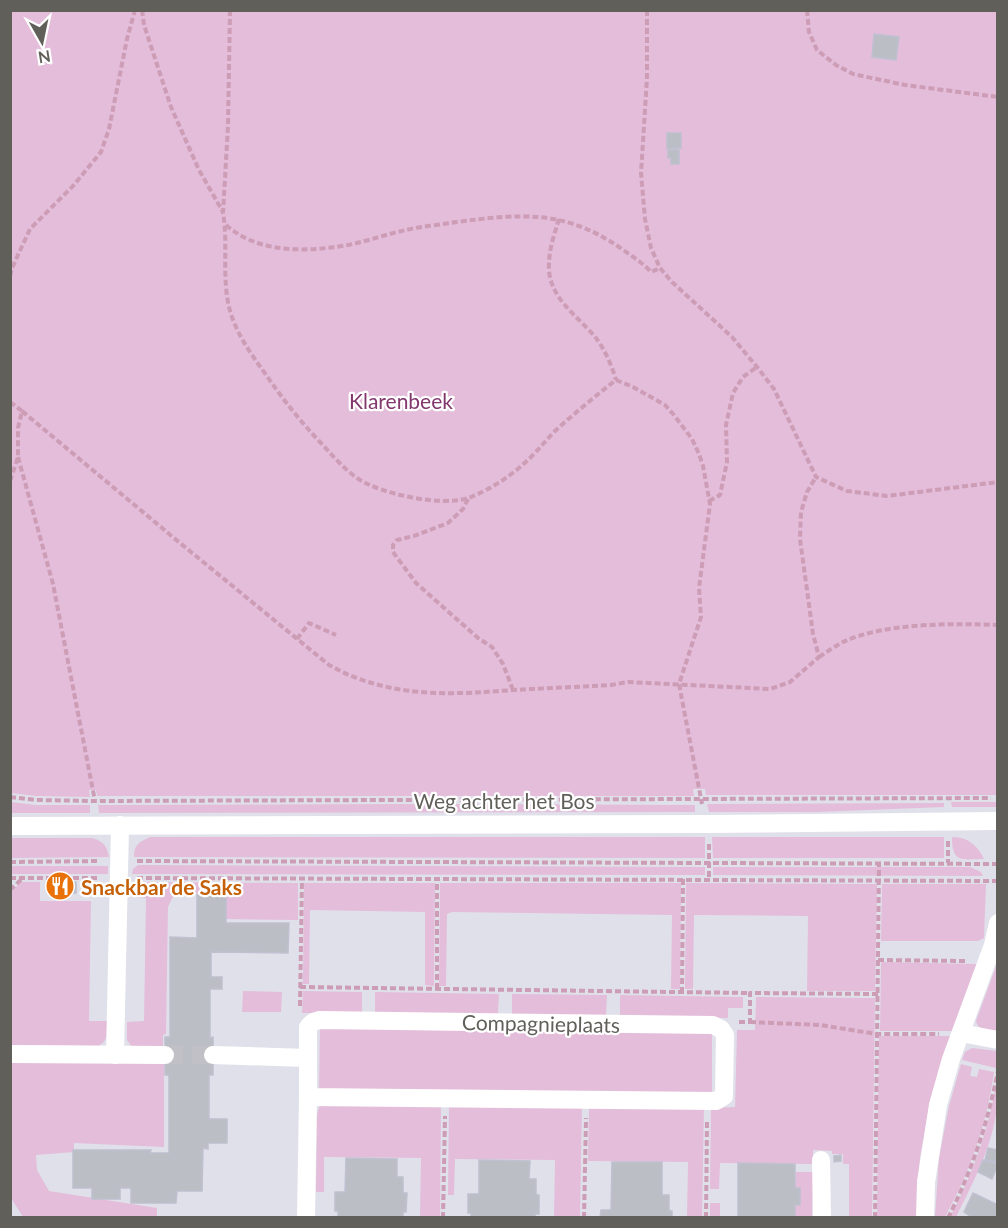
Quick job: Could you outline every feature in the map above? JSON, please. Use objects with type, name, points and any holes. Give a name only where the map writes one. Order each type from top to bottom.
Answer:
[{"type":"street","name":"Weg achter het Bos","points":[[10,826],[998,821]]},
{"type":"street","points":[[116,1055],[120,825]]},
{"type":"street","points":[[925,1218],[926,1182],[938,1105],[951,1059],[993,945],[998,923]]},
{"type":"street","name":"Compagnieplaats","points":[[308,1027],[320,1020],[713,1025],[718,1026],[724,1032]]},
{"type":"street","points":[[306,1218],[308,1027]]},
{"type":"street","points":[[308,1097],[716,1101],[723,1096],[724,1032]]},
{"type":"street","points":[[961,1034],[998,1040]]},
{"type":"street","points":[[10,1054],[165,1055]]},
{"type":"street","points":[[213,1055],[308,1058]]},
{"type":"street","points":[[821,1160],[822,1218]]},
{"type":"path","points":[[10,276],[30,229],[73,186],[101,152],[109,129],[135,10]]},
{"type":"path","points":[[142,10],[144,25],[171,107],[199,170],[223,213]]},
{"type":"path","points":[[230,10],[228,126],[223,213],[226,293],[232,318],[244,344],[280,396],[337,460],[368,484],[418,499],[444,501],[469,498],[497,485],[516,470],[561,426],[616,380]]},
{"type":"path","points":[[647,10],[647,78],[641,173],[648,236],[660,268],[682,293],[732,338],[774,389],[816,477],[847,491],[887,496],[998,482]]},
{"type":"path","points":[[807,10],[809,32],[817,50],[836,65],[853,74],[905,85],[998,97]]},
{"type":"path","points":[[225,225],[247,240],[272,247],[296,249],[350,245],[409,229],[494,217],[524,216],[560,219],[604,237],[651,272],[660,268]]},
{"type":"path","points":[[560,219],[551,243],[549,268],[553,286],[562,302],[597,339],[609,360],[616,380],[658,400],[674,415],[692,439],[703,466],[709,514],[699,588],[701,617],[679,684],[709,837],[709,879]]},
{"type":"path","points":[[709,501],[720,495],[727,462],[726,425],[733,393],[743,377],[757,367]]},
{"type":"path","points":[[10,402],[329,665],[352,677],[405,691],[435,694],[472,693],[628,682],[770,689],[790,682],[819,657],[843,642],[869,633],[901,627],[998,625]]},
{"type":"path","points":[[22,411],[18,428],[18,457],[53,584],[95,801]]},
{"type":"path","points":[[10,481],[18,457]]},
{"type":"path","points":[[816,477],[807,492],[801,512],[800,539],[813,634],[819,657]]},
{"type":"path","points":[[469,498],[463,509],[448,523],[397,540],[393,545],[393,552],[416,583],[478,638],[492,647],[503,664],[513,690]]},
{"type":"path","points":[[297,639],[309,623],[336,635]]},
{"type":"path","name":"Weg achter het Bos","points":[[10,797],[95,801],[998,798]]},
{"type":"path","points":[[10,861],[119,870],[302,878],[998,880]]},
{"type":"path","points":[[10,878],[119,870],[709,863],[998,864]]},
{"type":"path","points":[[875,1218],[879,863]]},
{"type":"path","points":[[10,890],[23,878]]},
{"type":"path","points":[[302,878],[300,1014],[308,1027]]},
{"type":"path","points":[[437,879],[437,989]]},
{"type":"path","points":[[682,993],[683,879]]},
{"type":"path","points":[[878,960],[987,962]]},
{"type":"path","points":[[300,987],[878,994]]},
{"type":"path","points":[[750,993],[750,1022]]},
{"type":"path","points":[[724,1032],[737,1022],[750,1022],[820,1025],[878,1034],[961,1034]]},
{"type":"path","points":[[948,1218],[968,1177],[981,1142],[998,1071]]},
{"type":"path","points":[[443,1218],[445,1098]]},
{"type":"path","points":[[584,1218],[586,1100]]},
{"type":"path","points":[[706,1218],[708,1101]]},
{"type":"green space","name":"Klarenbeek","points":[[10,11],[997,11],[997,795],[706,795],[705,789],[693,789],[694,796],[97,796],[96,790],[89,790],[90,797],[11,793]]},
{"type":"green space","points":[[11,802],[36,805],[90,805],[90,813],[11,813]]},
{"type":"green space","points":[[951,802],[997,802],[997,807],[952,807]]},
{"type":"green space","points":[[944,803],[944,807],[817,812],[709,812],[707,804]]},
{"type":"green space","points":[[98,805],[695,805],[695,812],[99,813]]},
{"type":"green space","points":[[150,837],[705,837],[705,858],[134,857],[136,846]]},
{"type":"green space","points":[[712,837],[944,837],[944,858],[713,858]]},
{"type":"green space","points":[[953,837],[972,843],[984,859],[965,859],[957,856],[954,852]]},
{"type":"green space","points":[[10,838],[92,838],[104,844],[109,857],[11,858]]},
{"type":"green space","points":[[138,865],[705,867],[705,875],[132,874],[133,869]]},
{"type":"green space","points":[[11,866],[108,866],[108,874],[11,874]]},
{"type":"green space","points":[[713,867],[970,867],[981,872],[983,876],[713,875]]},
{"type":"green space","points":[[21,882],[40,882],[40,901],[91,901],[89,1021],[107,1021],[106,1039],[98,1046],[11,1045],[10,893]]},
{"type":"green space","points":[[132,882],[298,883],[298,920],[226,919],[226,894],[181,893],[172,898],[168,907],[166,1034],[163,1035],[163,1048],[132,1047],[127,1040],[127,1022],[144,1021],[146,898],[131,897]]},
{"type":"green space","points":[[304,883],[435,883],[434,986],[425,985],[425,912],[310,910],[309,984],[303,984]]},
{"type":"green space","points":[[440,883],[681,883],[680,989],[671,989],[672,915],[452,912],[447,914],[446,986],[439,986]]},
{"type":"green space","points":[[686,883],[877,884],[875,991],[807,991],[808,916],[694,915],[693,989],[685,989]]},
{"type":"green space","points":[[882,884],[986,884],[984,938],[978,941],[881,941]]},
{"type":"green space","points":[[881,962],[977,964],[952,1031],[880,1031]]},
{"type":"green space","points":[[997,964],[997,1032],[981,1028],[976,1021]]},
{"type":"green space","points":[[243,991],[282,992],[281,1012],[242,1012]]},
{"type":"green space","points":[[303,991],[362,992],[362,1013],[302,1013]]},
{"type":"green space","points":[[375,992],[499,994],[498,1014],[375,1014]]},
{"type":"green space","points":[[512,994],[607,995],[606,1017],[512,1016]]},
{"type":"green space","points":[[620,995],[743,997],[743,1008],[728,1008],[728,1018],[620,1017]]},
{"type":"green space","points":[[756,997],[875,998],[872,1217],[849,1217],[849,1164],[843,1164],[843,1154],[832,1154],[832,1151],[813,1150],[813,1164],[720,1163],[719,1189],[710,1189],[711,1108],[735,1107],[737,1030],[755,1030]]},
{"type":"green space","points":[[320,1026],[712,1032],[712,1094],[319,1089]]},
{"type":"green space","points":[[879,1036],[950,1036],[930,1103],[920,1157],[916,1217],[877,1218]]},
{"type":"green space","points":[[972,1048],[997,1051],[996,1068],[962,1060],[965,1052]]},
{"type":"green space","points":[[11,1062],[164,1062],[164,1147],[74,1143],[74,1152],[36,1155],[37,1170],[49,1191],[157,1208],[157,1217],[23,1217],[11,1198]]},
{"type":"green space","points":[[961,1064],[972,1067],[970,1076],[977,1077],[979,1069],[994,1072],[991,1092],[982,1129],[963,1182],[945,1217],[935,1217],[939,1158],[949,1106]]},
{"type":"green space","points":[[997,1080],[997,1108],[991,1137],[956,1217],[950,1217],[979,1151],[990,1116]]},
{"type":"green space","points":[[441,1104],[440,1217],[420,1217],[421,1158],[324,1157],[324,1192],[316,1192],[317,1114],[320,1105]]},
{"type":"green space","points":[[449,1104],[582,1106],[580,1217],[554,1217],[555,1160],[455,1159],[454,1195],[448,1195]]},
{"type":"green space","points":[[589,1107],[704,1108],[702,1217],[687,1217],[688,1162],[588,1161]]},
{"type":"green space","points":[[796,1172],[813,1172],[812,1217],[795,1218],[795,1206],[800,1205],[800,1188],[795,1187]]},
{"type":"green space","points":[[710,1203],[720,1203],[720,1217],[710,1217]]},
{"type":"building","points":[[874,34],[899,37],[896,60],[872,57]]},
{"type":"building","points":[[667,133],[681,133],[681,148],[667,149]]},
{"type":"building","points":[[668,150],[679,150],[679,164],[671,164]]},
{"type":"building","points":[[55,882],[76,882],[76,893],[55,893]]},
{"type":"building","points":[[197,894],[226,894],[226,923],[289,923],[288,953],[211,952],[211,977],[222,977],[222,989],[210,989],[213,1075],[209,1075],[209,1119],[227,1119],[227,1143],[208,1143],[208,1149],[203,1148],[202,1191],[177,1191],[176,1203],[131,1203],[131,1188],[120,1188],[120,1199],[92,1199],[92,1188],[73,1188],[73,1150],[151,1150],[150,1153],[169,1153],[169,1075],[165,1075],[165,1037],[170,1037],[170,937],[197,938]]},
{"type":"building","points":[[988,1148],[998,1150],[995,1162],[985,1160]]},
{"type":"building","points":[[841,1155],[841,1161],[834,1162],[834,1156]]},
{"type":"building","points":[[346,1158],[397,1159],[397,1177],[403,1177],[403,1193],[407,1193],[406,1212],[403,1212],[403,1218],[338,1218],[338,1211],[335,1211],[335,1192],[345,1192]]},
{"type":"building","points":[[479,1160],[530,1161],[529,1179],[536,1179],[539,1214],[535,1214],[535,1218],[471,1218],[471,1213],[468,1213],[468,1194],[479,1194]]},
{"type":"building","points":[[983,1160],[998,1164],[992,1179],[978,1172]]},
{"type":"building","points":[[612,1162],[662,1162],[662,1195],[669,1195],[669,1211],[672,1211],[672,1218],[600,1218],[601,1210],[611,1210]]},
{"type":"building","points":[[738,1163],[795,1164],[795,1188],[800,1188],[800,1205],[795,1205],[795,1218],[738,1218]]},
{"type":"building","points":[[973,1193],[998,1205],[998,1218],[973,1218],[964,1212]]},
{"type":"tunnel","points":[[165,1055],[213,1055]]},
{"type":"place","name":"Snackbar de Saks","points":[[60,886]]}]
